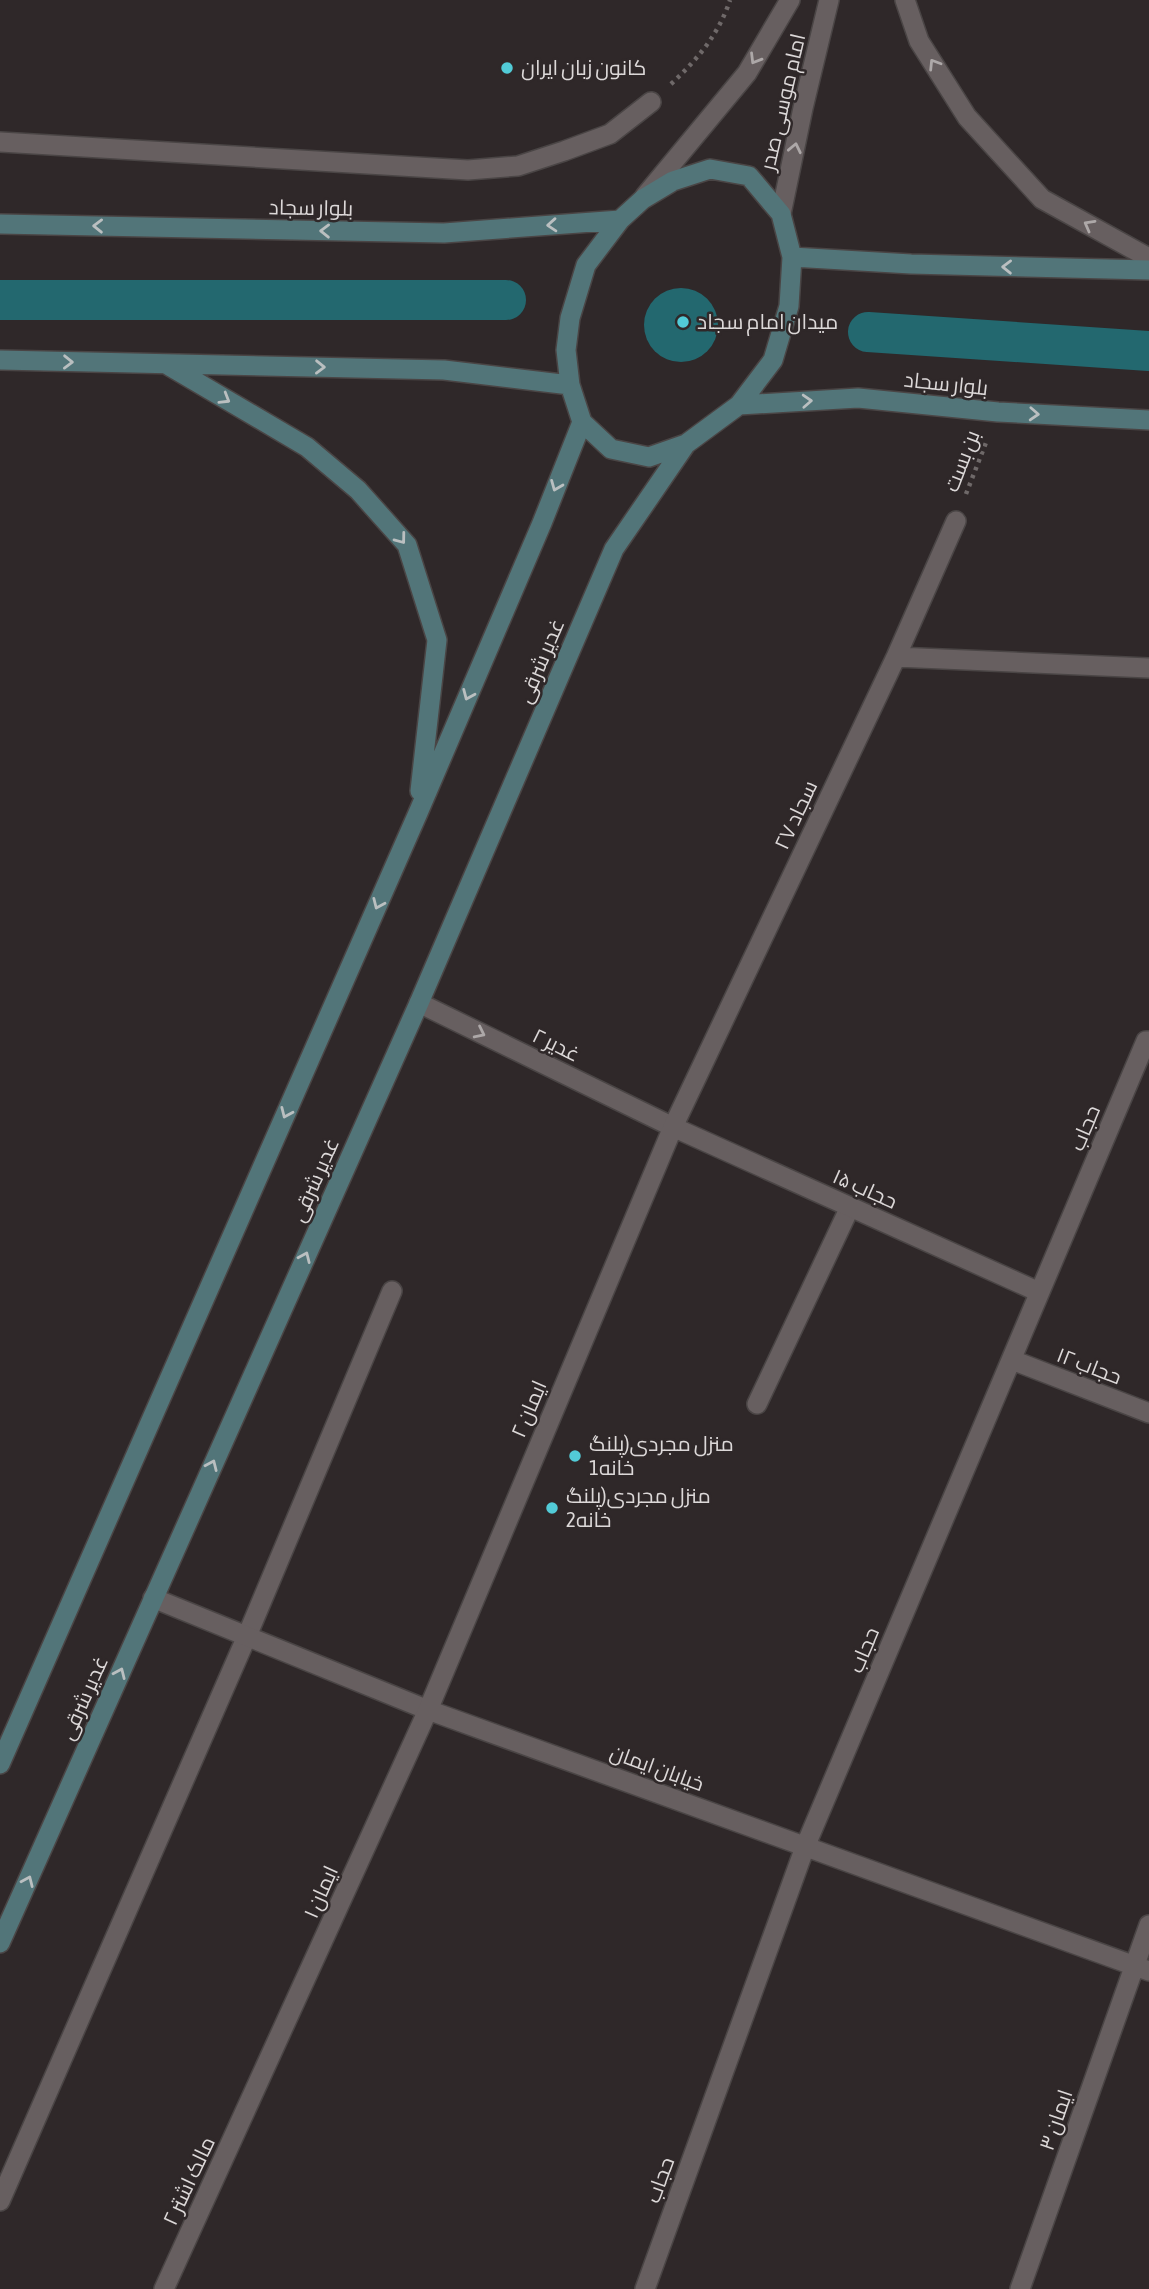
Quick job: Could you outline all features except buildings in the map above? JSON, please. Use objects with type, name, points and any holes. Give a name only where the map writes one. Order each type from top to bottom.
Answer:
[{"type":"main road","points":[[710,169],[749,176],[781,214],[792,257],[789,306],[773,360],[739,405],[686,444],[649,457],[611,449],[582,422],[569,385],[566,350],[570,318],[586,265],[620,220],[643,199],[673,181],[710,169]]},
{"type":"main road","name":"بلوار سجاد","points":[[0,224],[444,233],[620,220]]},
{"type":"main road","points":[[792,257],[911,264],[1149,270]]},
{"type":"main road","points":[[0,360],[444,370],[569,385]]},
{"type":"main road","points":[[166,364],[307,447],[358,490],[407,545],[437,640],[418,813]]},
{"type":"main road","name":"بلوار سجاد","points":[[739,405],[858,398],[998,412],[1149,420]]},
{"type":"main road","points":[[0,1764],[418,813],[542,523],[582,422]]},
{"type":"main road","name":"غدیر شرقی","points":[[0,1943],[419,1003],[614,550],[686,444]]},
{"type":"street","points":[[643,199],[747,74],[790,0]]},
{"type":"street","name":"امام موسی صدر","points":[[781,214],[829,0]]},
{"type":"street","points":[[905,0],[919,41],[967,117],[1042,199],[1149,258]]},
{"type":"street","points":[[0,142],[468,170],[518,166],[576,147],[610,134],[651,102]]},
{"type":"street","name":"سجاد ۲۷","points":[[673,1127],[896,657],[956,521]]},
{"type":"street","points":[[896,657],[1149,668]]},
{"type":"street","name":"غدیر ۲","points":[[419,1003],[673,1127]]},
{"type":"street","name":"حجاب","points":[[645,2289],[805,1847],[1148,1039]]},
{"type":"street","name":"حجاب ۱۵","points":[[673,1127],[1039,1292]]},
{"type":"street","name":"ایمان ۲","points":[[428,1710],[673,1127]]},
{"type":"street","points":[[757,1404],[850,1207]]},
{"type":"street","points":[[0,2201],[247,1636],[392,1291]]},
{"type":"street","name":"حجاب ۱۲","points":[[1012,1360],[1149,1413]]},
{"type":"street","name":"خیابان ایمان","points":[[153,1598],[428,1710],[1142,1969]]},
{"type":"street","name":"ایمان ۱","points":[[255,2092],[428,1710]]},
{"type":"street","name":"ایمان ۳","points":[[1020,2289],[1142,1969],[1149,1925]]},
{"type":"street","name":"مالک اشتر ۲","points":[[164,2289],[255,2092]]},
{"type":"path","points":[[651,102],[696,61],[724,20],[730,0]]},
{"type":"path","name":"بن بست","points":[[956,521],[998,412]]},
{"type":"water","points":[[681,288],[702,294],[712,304],[718,325],[712,346],[702,356],[681,362],[660,356],[650,346],[644,325],[650,304],[660,294]]},
{"type":"waterway","points":[[0,300],[506,300]]},
{"type":"waterway","points":[[868,332],[1149,351]]},
{"type":"place","name":"کانون زبان ایران","points":[[507,68]]},
{"type":"place","name":"میدان امام سجاد","points":[[683,322]]},
{"type":"place","name":"منزل مجردی(پلنگ خانه1","points":[[575,1456]]},
{"type":"place","name":"منزل مجردی(پلنگ خانه2","points":[[552,1508]]}]
